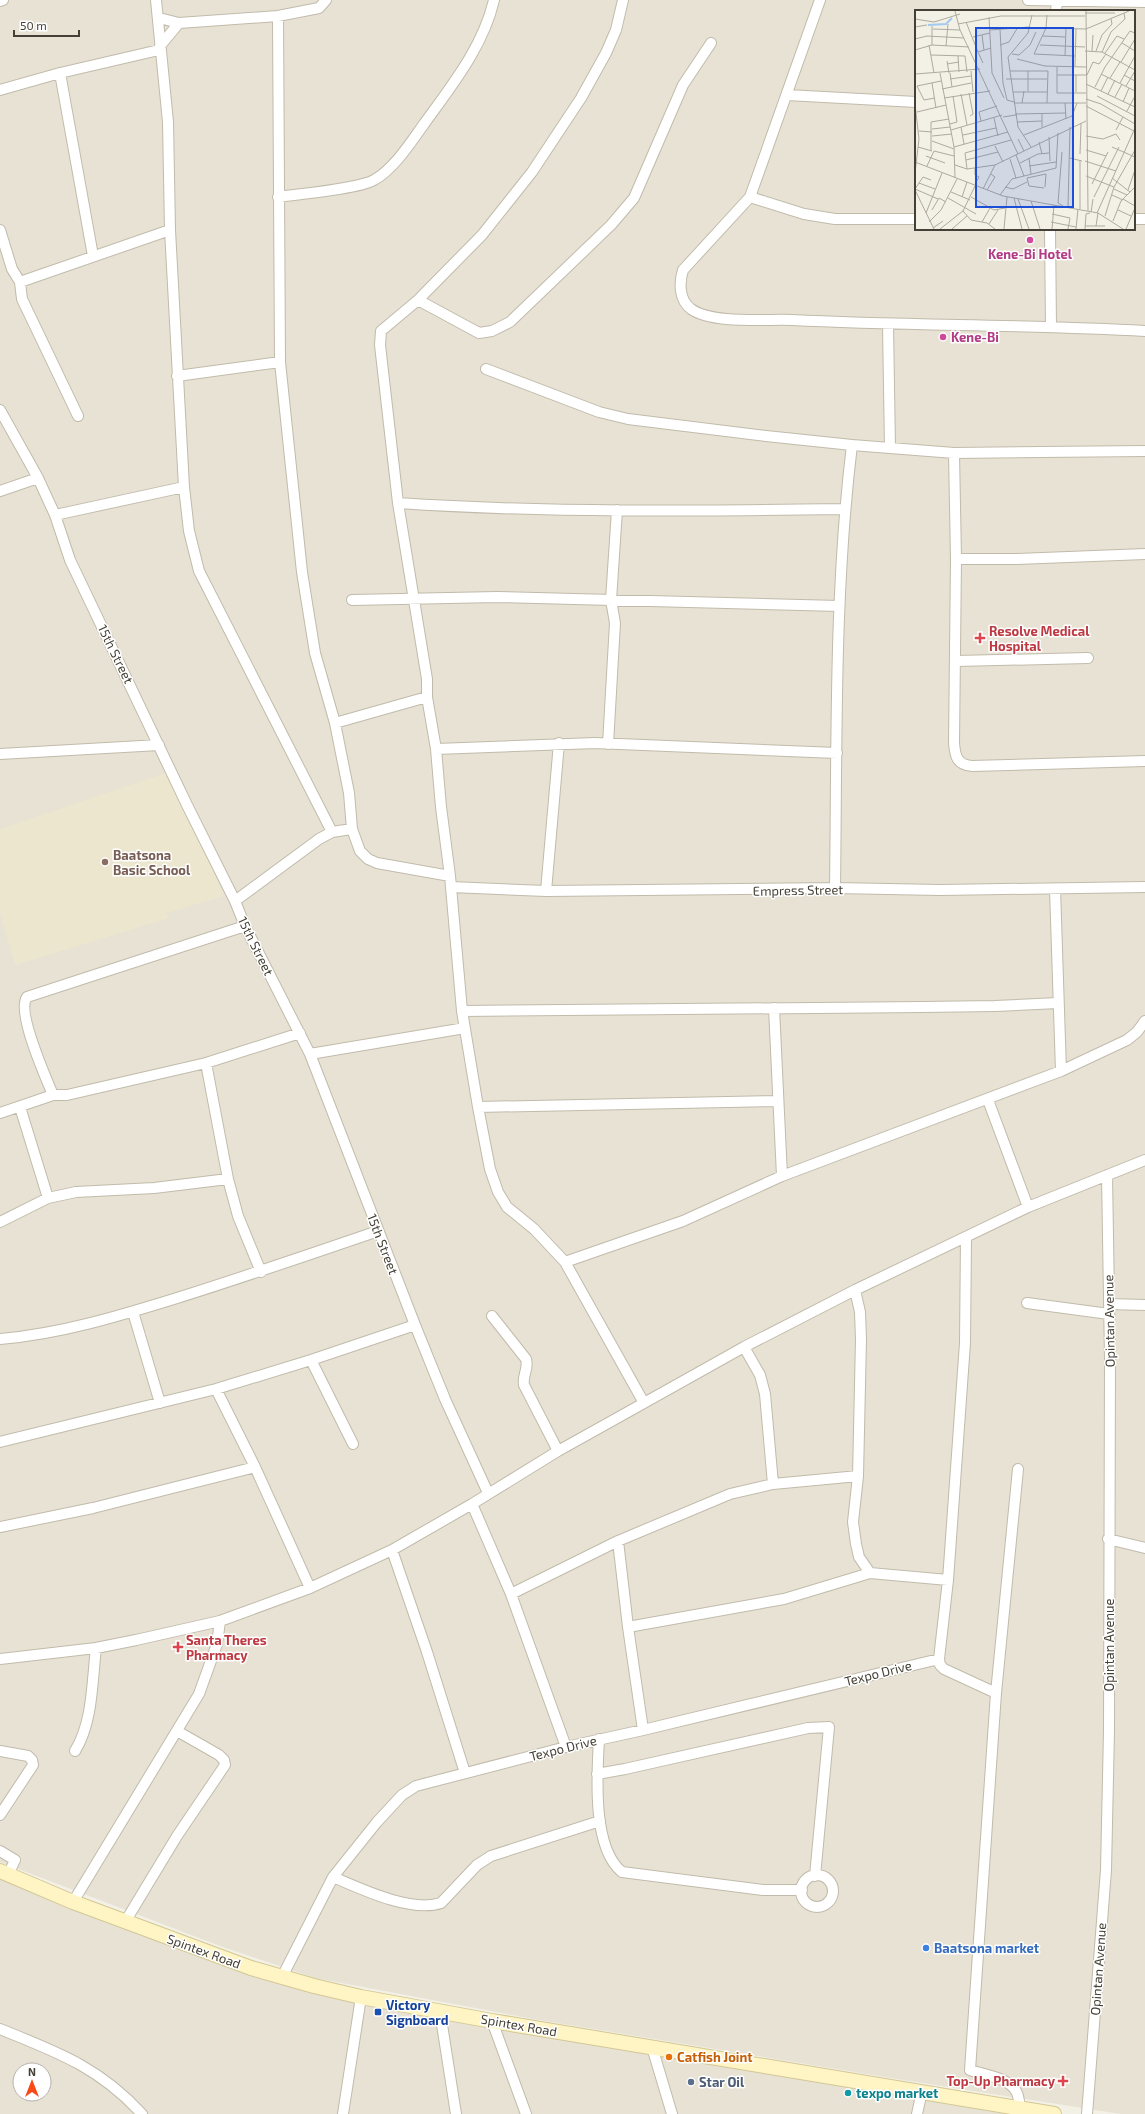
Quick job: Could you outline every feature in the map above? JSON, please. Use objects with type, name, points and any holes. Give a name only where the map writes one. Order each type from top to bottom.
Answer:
[{"type":"main road","name":"Spintex Road","points":[[4,1873],[125,1922],[282,1977],[361,1997],[492,2021],[1054,2114]]},
{"type":"street","points":[[156,0],[159,18],[159,48],[168,122],[170,230],[177,376],[184,487],[189,531],[199,571],[332,832]]},
{"type":"street","points":[[159,18],[179,23],[278,16],[319,8],[326,0]]},
{"type":"street","points":[[278,197],[358,185],[374,180],[390,166],[407,148],[464,68],[484,32],[494,0]]},
{"type":"street","points":[[623,0],[616,30],[606,53],[581,98],[532,172],[482,235],[418,300],[381,331],[380,338],[398,503],[427,679],[427,697],[436,749],[441,808],[451,881],[462,1011],[490,1169],[498,1192],[507,1207],[534,1229],[565,1262],[644,1402]]},
{"type":"street","points":[[820,0],[750,197],[683,270],[680,281],[686,304],[692,310],[721,319],[1051,327],[1145,331]]},
{"type":"street","points":[[1028,0],[1057,6],[1145,2]]},
{"type":"street","name":"Empress Street","points":[[278,16],[280,362],[305,604],[315,652],[335,723],[349,793],[352,829],[360,851],[368,859],[377,863],[451,881],[546,891],[835,888],[940,890],[1145,887]]},
{"type":"street","points":[[0,90],[159,48],[179,23]]},
{"type":"street","points":[[418,300],[479,333],[492,331],[510,322],[611,225],[634,198],[683,85],[711,43]]},
{"type":"street","points":[[60,73],[93,256]]},
{"type":"street","points":[[787,95],[915,102]]},
{"type":"street","points":[[750,197],[804,214],[835,219],[915,219]]},
{"type":"street","points":[[1135,218],[1145,219]]},
{"type":"street","points":[[0,230],[12,269],[20,282],[22,299],[78,416]]},
{"type":"street","points":[[20,282],[170,230]]},
{"type":"street","points":[[1050,230],[1051,327]]},
{"type":"street","points":[[888,324],[890,448]]},
{"type":"street","points":[[177,376],[280,362]]},
{"type":"street","points":[[486,369],[577,405],[628,419],[852,445],[954,452],[1145,451]]},
{"type":"street","name":"15th Street","points":[[0,410],[38,478],[55,515],[70,560],[235,901],[245,926],[310,1054],[445,1399],[488,1493]]},
{"type":"street","points":[[835,888],[839,606],[844,509],[852,445]]},
{"type":"street","points":[[954,452],[956,559],[955,754],[958,761],[965,766],[1145,761]]},
{"type":"street","points":[[0,491],[38,478]]},
{"type":"street","points":[[55,515],[184,487]]},
{"type":"street","points":[[398,503],[478,508],[617,510],[844,509]]},
{"type":"street","points":[[608,744],[615,623],[611,600],[617,510]]},
{"type":"street","points":[[956,559],[1017,559],[1145,554]]},
{"type":"street","points":[[352,600],[498,597],[839,606]]},
{"type":"street","points":[[956,661],[1088,658]]},
{"type":"street","points":[[335,723],[427,697]]},
{"type":"street","points":[[436,749],[559,743],[837,753]]},
{"type":"street","points":[[546,891],[559,743]]},
{"type":"street","points":[[0,754],[159,745]]},
{"type":"street","points":[[235,901],[319,839],[332,832],[352,829]]},
{"type":"street","points":[[1055,889],[1061,1071]]},
{"type":"street","points":[[53,1095],[28,1025],[24,1006],[24,1001],[27,997],[245,926]]},
{"type":"street","points":[[462,1011],[995,1006],[1058,1003]]},
{"type":"street","points":[[774,1008],[777,1101],[782,1176]]},
{"type":"street","points":[[565,1262],[704,1213],[782,1176],[988,1100],[1061,1071],[1124,1042],[1137,1032],[1145,1022]]},
{"type":"street","points":[[310,1054],[465,1028]]},
{"type":"street","points":[[0,1113],[20,1108],[53,1095],[67,1095],[206,1063],[300,1033]]},
{"type":"street","points":[[206,1063],[228,1179],[238,1216],[261,1272]]},
{"type":"street","points":[[988,1100],[1028,1207]]},
{"type":"street","points":[[478,1107],[777,1101]]},
{"type":"street","points":[[20,1108],[48,1198]]},
{"type":"street","points":[[0,1660],[96,1648],[220,1621],[310,1588],[392,1550],[472,1504],[558,1451],[644,1402],[744,1347],[855,1290],[1028,1207],[1145,1160]]},
{"type":"street","name":"Opintan Avenue","points":[[1087,2114],[1106,1870],[1110,1677],[1107,1175]]},
{"type":"street","points":[[0,1222],[48,1198],[76,1192],[154,1188],[228,1179]]},
{"type":"street","points":[[0,1339],[38,1335],[134,1312],[261,1272],[378,1231]]},
{"type":"street","points":[[966,1237],[965,1343],[948,1580],[939,1659],[940,1665],[944,1669],[996,1693]]},
{"type":"street","points":[[855,1290],[860,1312],[861,1339],[858,1476],[853,1522],[859,1557],[870,1573]]},
{"type":"street","points":[[1027,1303],[1109,1309],[1145,1305]]},
{"type":"street","points":[[134,1312],[160,1403]]},
{"type":"street","points":[[492,1316],[526,1359],[528,1364],[523,1379],[524,1385],[558,1451]]},
{"type":"street","points":[[0,1442],[216,1389],[311,1360],[415,1325]]},
{"type":"street","points":[[744,1347],[760,1375],[765,1394],[773,1484]]},
{"type":"street","points":[[311,1360],[353,1444]]},
{"type":"street","points":[[216,1389],[255,1467],[310,1588]]},
{"type":"street","points":[[0,1527],[93,1508],[255,1467]]},
{"type":"street","points":[[1018,1469],[996,1693],[970,2070],[1012,2085],[1017,2092],[1021,2109]]},
{"type":"street","points":[[512,1594],[618,1541],[730,1494],[773,1484],[858,1476]]},
{"type":"street","points":[[472,1504],[512,1594],[566,1747]]},
{"type":"street","points":[[1108,1539],[1145,1548]]},
{"type":"street","points":[[618,1541],[628,1627],[643,1730]]},
{"type":"street","points":[[392,1550],[427,1652],[465,1773]]},
{"type":"street","points":[[628,1627],[784,1599],[870,1573],[948,1580]]},
{"type":"street","points":[[74,1902],[198,1694],[210,1669],[218,1644],[220,1621]]},
{"type":"street","points":[[75,1751],[81,1741],[88,1715],[96,1648]]},
{"type":"street","name":"Texpo Drive","points":[[282,1977],[333,1877],[402,1795],[416,1786],[566,1747],[939,1659]]},
{"type":"street","points":[[597,1774],[808,1728],[829,1727],[815,1876]]},
{"type":"street","points":[[125,1922],[177,1836],[225,1765],[224,1760],[220,1755],[177,1730]]},
{"type":"street","points":[[599,1739],[597,1774],[600,1821],[607,1853],[614,1865],[622,1872],[763,1890],[802,1890]]},
{"type":"street","points":[[0,1751],[28,1756],[33,1765],[0,1815]]},
{"type":"street","points":[[333,1877],[370,1893],[409,1904],[433,1905],[441,1903],[477,1865],[491,1856],[600,1821]]},
{"type":"street","points":[[0,1851],[14,1860],[4,1873]]},
{"type":"street","points":[[815,1876],[823,1877],[830,1881],[833,1889],[830,1900],[820,1907],[812,1906],[803,1898],[802,1890],[805,1882],[815,1876]]},
{"type":"street","points":[[342,2114],[361,1997]]},
{"type":"street","points":[[440,2012],[456,2114]]},
{"type":"street","points":[[492,2021],[526,2114]]},
{"type":"street","points":[[0,2029],[67,2057],[104,2078],[125,2096],[142,2114]]},
{"type":"street","points":[[652,2047],[672,2114]]},
{"type":"street","points":[[917,2114],[922,2091]]},
{"type":"shaded area","points":[[0,0],[1145,0],[1145,2114],[1121,2114],[539,2020],[315,1978],[220,1946],[0,1862]]},
{"type":"shaded area","name":"Baatsona Basic School","points":[[172,771],[224,896],[167,913],[169,918],[15,965],[0,913],[0,829]]},
{"type":"shaded area","points":[[0,1877],[229,1968],[310,1992],[1019,2114],[0,2114]]},
{"type":"place","name":"Kene-Bi Hotel","points":[[1030,240]]},
{"type":"place","name":"Kene-Bi","points":[[943,337]]},
{"type":"place","name":"Resolve Medical Hospital","points":[[980,638]]},
{"type":"place","name":"Baatsona Basic School","points":[[105,862]]},
{"type":"place","name":"Santa Theres Pharmacy","points":[[178,1647]]},
{"type":"place","name":"Baatsona market","points":[[926,1948]]},
{"type":"place","name":"Victory Signboard","points":[[378,2012]]},
{"type":"place","name":"Catfish Joint","points":[[669,2057]]},
{"type":"place","name":"Top-Up Pharmacy","points":[[1063,2081]]},
{"type":"place","name":"Star Oil","points":[[691,2082]]},
{"type":"place","name":"texpo market","points":[[848,2093]]}]
